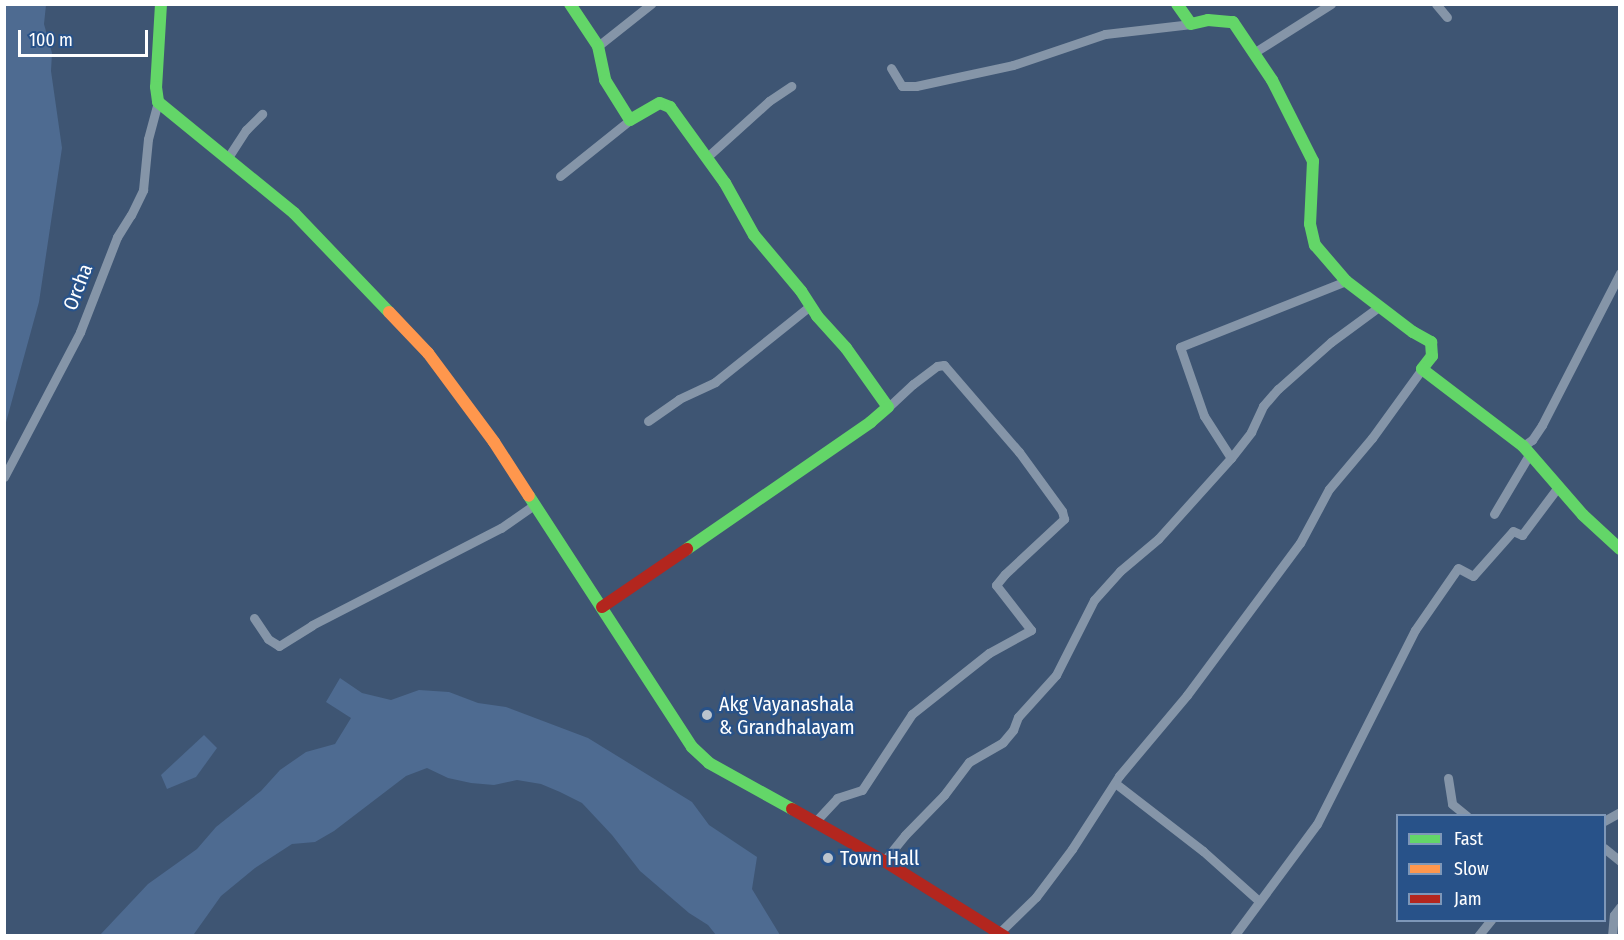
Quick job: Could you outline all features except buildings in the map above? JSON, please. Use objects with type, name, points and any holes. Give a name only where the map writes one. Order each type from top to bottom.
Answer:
[{"type":"street","points":[[161,4],[156,87],[158,102],[294,213],[428,353],[494,442],[692,747],[701,757],[884,861],[1002,934],[1036,897],[1115,783],[1187,694],[1300,543],[1329,489],[1372,438],[1432,356],[1431,342],[1346,281],[1315,245],[1310,224],[1313,161],[1272,80],[1233,22],[1208,20],[1104,34],[1013,65],[916,86],[902,86],[891,68]]},
{"type":"street","points":[[570,4],[598,46],[605,80],[630,120]]},
{"type":"street","points":[[598,46],[651,4]]},
{"type":"street","points":[[1177,4],[1191,24]]},
{"type":"street","points":[[1255,52],[1331,4]]},
{"type":"street","points":[[1436,4],[1447,17]]},
{"type":"street","points":[[706,158],[769,101],[791,86]]},
{"type":"street","name":"Orcha","points":[[4,477],[80,332],[117,237],[131,215],[142,190],[148,139],[158,102]]},
{"type":"street","points":[[560,176],[630,120],[666,103],[687,128],[725,183],[754,236],[846,348],[888,407]]},
{"type":"street","points":[[227,159],[246,130],[262,114]]},
{"type":"street","points":[[1494,514],[1620,273]]},
{"type":"street","points":[[1232,458],[1204,416],[1180,347],[1346,281]]},
{"type":"street","points":[[648,421],[679,399],[715,382],[810,306]]},
{"type":"street","points":[[884,861],[905,835],[944,795],[969,762],[1003,742],[1013,730],[1018,717],[1056,675],[1094,600],[1120,571],[1158,539],[1232,458],[1251,432],[1263,406],[1278,389],[1331,342],[1380,306]]},
{"type":"street","points":[[602,608],[872,422],[913,384],[937,366],[944,364],[1019,452],[1062,511],[1064,519],[996,585],[1031,630],[982,657],[912,714],[862,790],[837,798],[815,822]]},
{"type":"street","points":[[1422,369],[1526,451],[1558,487],[1620,549]]},
{"type":"street","points":[[1234,936],[1258,900],[1317,824],[1415,630],[1458,568],[1473,576],[1513,531],[1522,535],[1558,487]]},
{"type":"street","points":[[254,618],[268,639],[279,646],[312,625],[501,528],[534,505]]},
{"type":"street","points":[[1448,778],[1452,804],[1464,814]]},
{"type":"street","points":[[1115,783],[1203,851],[1258,900]]},
{"type":"street","points":[[1606,820],[1620,812]]},
{"type":"street","points":[[1606,849],[1620,861]]},
{"type":"street","points":[[1612,936],[1614,915],[1620,907]]},
{"type":"street","points":[[1478,936],[1490,922]]},
{"type":"water","points":[[5,4],[46,5],[44,24],[52,53],[51,71],[62,148],[39,302],[5,426]]},
{"type":"water","points":[[340,678],[362,693],[391,700],[419,690],[449,692],[478,703],[506,707],[588,738],[692,802],[709,825],[757,857],[752,889],[780,935],[716,935],[708,925],[689,913],[640,871],[612,835],[582,803],[560,792],[541,784],[517,780],[494,785],[471,783],[448,778],[427,768],[406,776],[334,831],[315,842],[292,844],[255,868],[221,896],[194,934],[100,935],[148,884],[197,849],[216,827],[261,791],[280,770],[306,752],[335,744],[351,718],[326,702]]},
{"type":"water","points":[[204,735],[217,748],[196,777],[167,789],[161,775]]},
{"type":"traffic: fast","points":[[161,4],[156,87],[158,102],[294,213],[389,312]]},
{"type":"traffic: fast","points":[[570,4],[598,46],[605,80],[630,120],[660,103],[670,107],[725,183],[754,235],[801,291],[817,316],[846,348],[888,407],[871,422],[687,549]]},
{"type":"traffic: fast","points":[[1177,4],[1191,24],[1208,20],[1233,22],[1272,80],[1313,161],[1310,224],[1315,245],[1346,281],[1413,332],[1431,342],[1432,356],[1422,369],[1523,446],[1583,515],[1620,549]]},
{"type":"traffic: fast","points":[[529,496],[692,747],[709,763],[792,809]]},
{"type":"traffic: slow","points":[[389,312],[428,353],[494,442],[529,496]]},
{"type":"traffic: jam","points":[[602,607],[687,549]]},
{"type":"traffic: jam","points":[[792,809],[884,861],[1004,936]]},
{"type":"place","name":"Akg Vayanashala & Grandhalayam","points":[[707,715]]},
{"type":"place","name":"Town Hall","points":[[828,858]]}]
